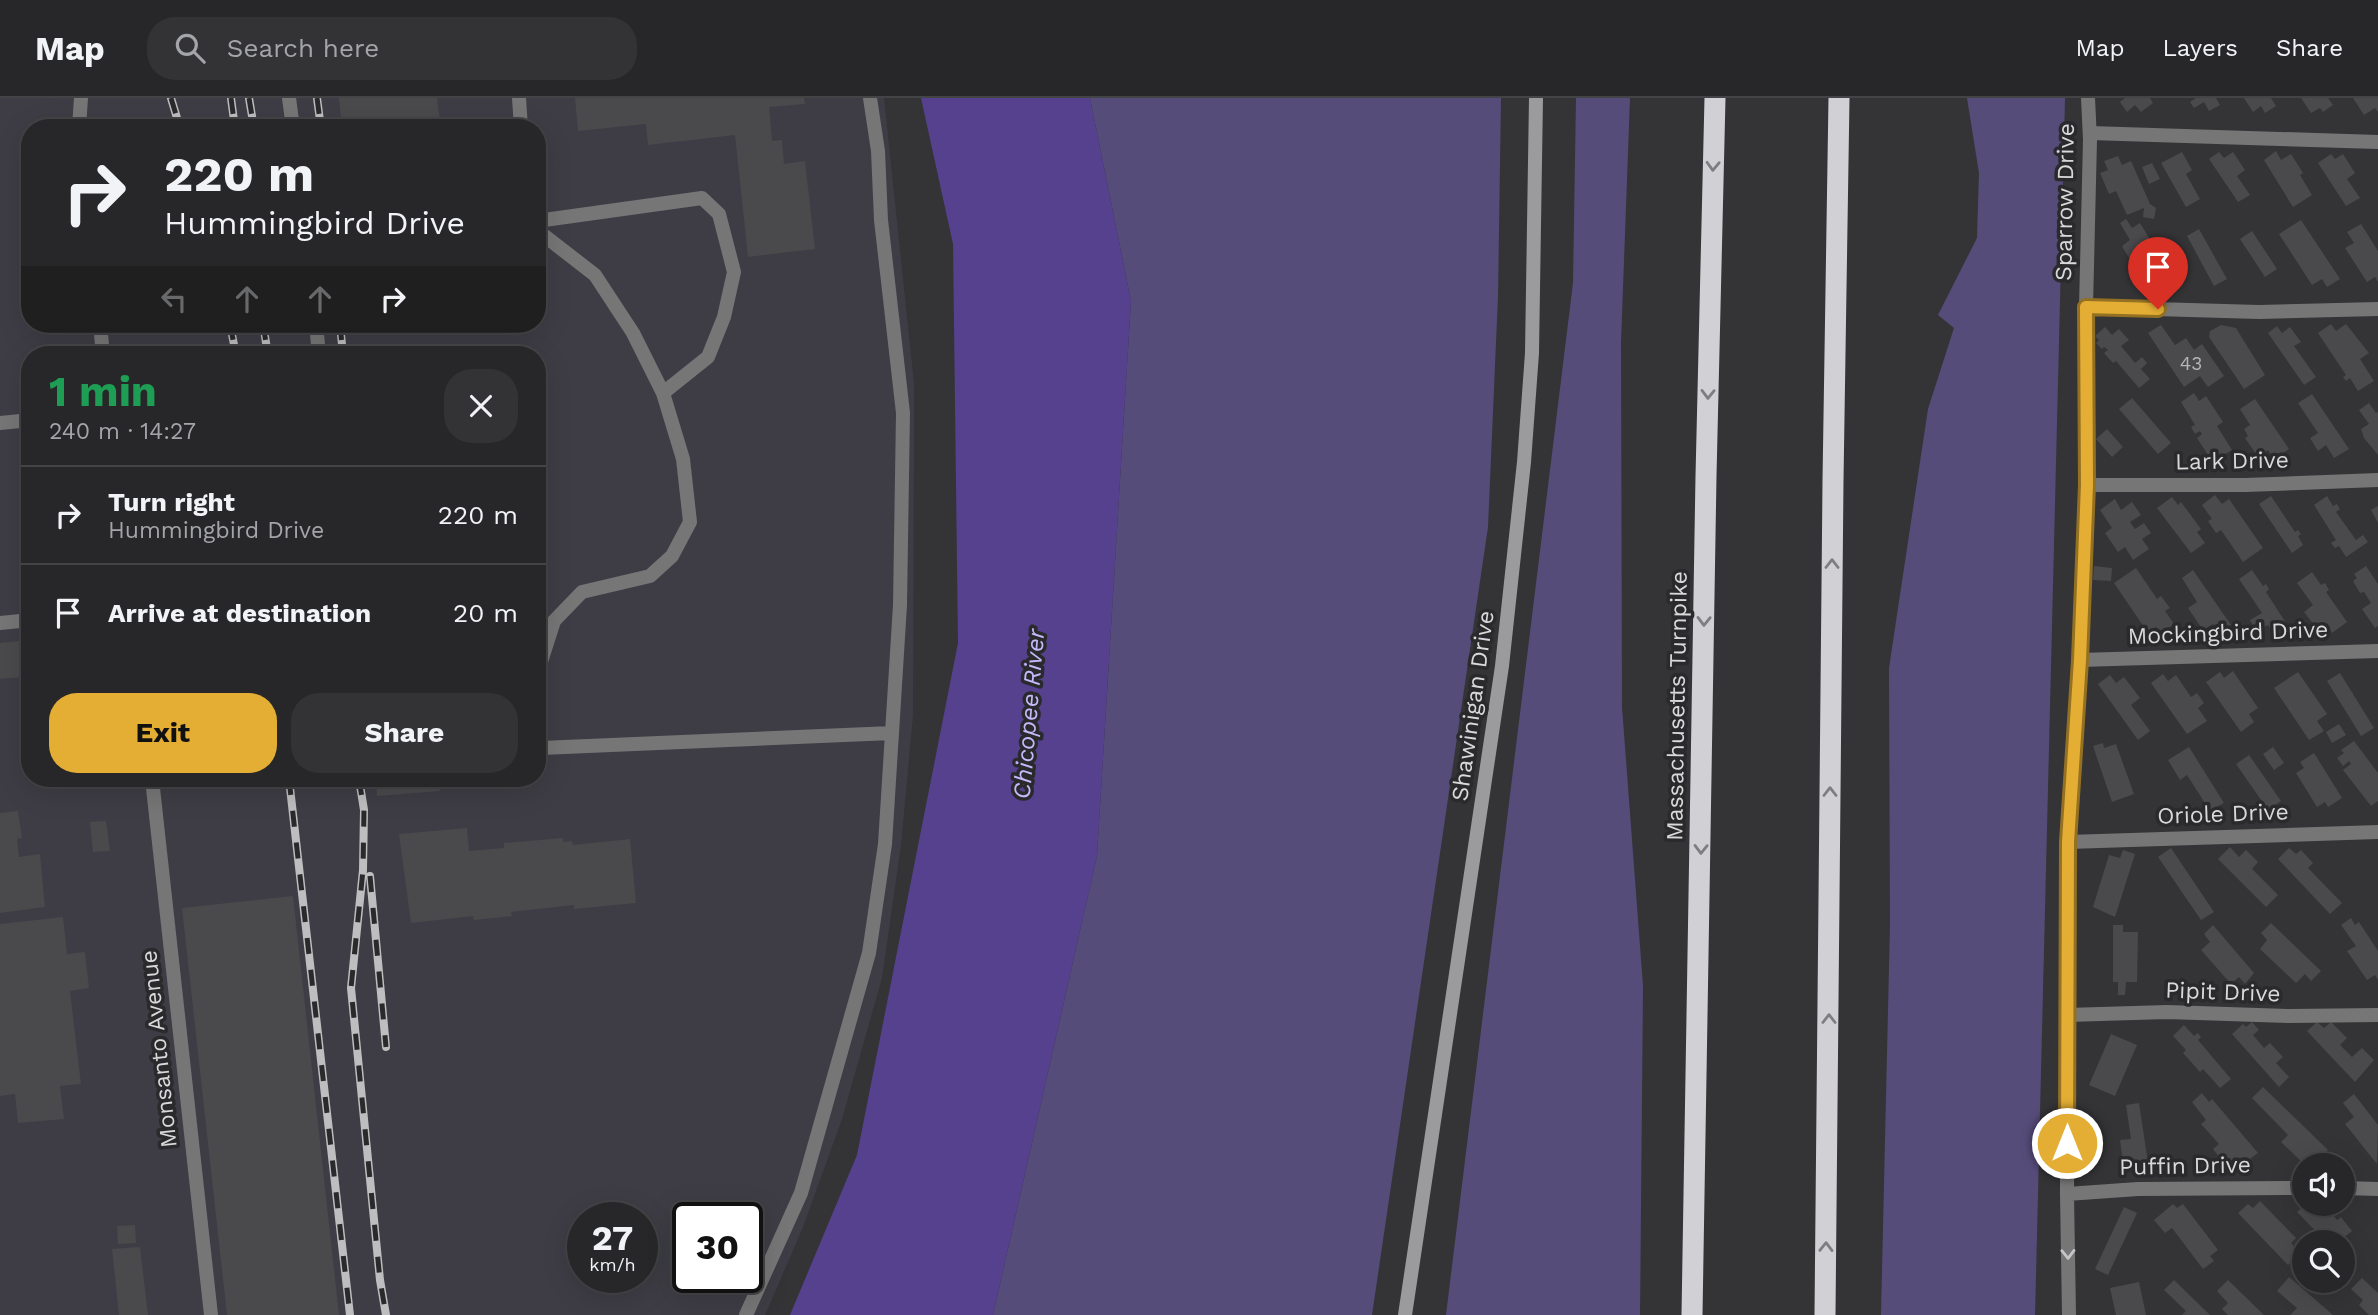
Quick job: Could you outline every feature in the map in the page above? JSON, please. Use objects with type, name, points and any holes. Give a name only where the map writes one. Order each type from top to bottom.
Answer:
[{"type":"highway","name":"Massachusetts Turnpike","points":[[1692,1315],[1715,98]]},
{"type":"highway","points":[[1825,1315],[1839,98]]},
{"type":"main road","name":"Shawinigan Drive","points":[[1405,1315],[1503,666],[1512,589],[1532,353],[1535,98]]},
{"type":"street","points":[[80,119],[81,98]]},
{"type":"street","points":[[289,98],[292,119]]},
{"type":"street","points":[[519,98],[520,119]]},
{"type":"street","points":[[746,1315],[801,1193],[869,953],[885,844],[900,605],[903,413],[881,220],[878,151],[870,98]]},
{"type":"street","name":"Sparrow Drive","points":[[2069,1315],[2068,842],[2080,660],[2087,485],[2088,98]]},
{"type":"street","points":[[2090,133],[2378,142]]},
{"type":"street","points":[[546,220],[702,198],[719,214],[734,272],[724,317],[708,357],[663,393]]},
{"type":"street","points":[[546,237],[595,275],[633,333],[663,393],[683,459],[690,522],[672,556],[650,576],[582,592],[554,621],[546,646]]},
{"type":"street","points":[[2086,307],[2255,312],[2378,309]]},
{"type":"street","points":[[0,422],[21,421]]},
{"type":"street","name":"Lark Drive","points":[[2087,485],[2245,485],[2378,480]]},
{"type":"street","points":[[0,623],[21,621]]},
{"type":"street","name":"Mockingbird Drive","points":[[2080,660],[2378,651]]},
{"type":"street","points":[[546,748],[892,733]]},
{"type":"street","name":"Monsanto Avenue","points":[[153,787],[211,1315]]},
{"type":"street","name":"Oriole Drive","points":[[2068,842],[2378,832]]},
{"type":"street","name":"Pipit Drive","points":[[2067,1015],[2167,1012],[2289,1016],[2378,1015]]},
{"type":"street","name":"Puffin Drive","points":[[2067,1194],[2138,1189],[2292,1188]]},
{"type":"street","points":[[2355,1188],[2378,1189]]},
{"type":"shaded area","points":[[0,98],[884,98],[914,384],[913,715],[901,845],[882,978],[842,1119],[803,1227],[765,1315],[0,1315]]},
{"type":"shaded area","points":[[1090,98],[1501,98],[1498,296],[1488,527],[1372,1315],[993,1315],[1097,856],[1131,301]]},
{"type":"shaded area","points":[[1576,98],[1630,98],[1621,342],[1622,707],[1643,986],[1640,1315],[1446,1315],[1573,283]]},
{"type":"shaded area","points":[[1967,98],[2065,98],[2035,1315],[1881,1315],[1890,924],[1889,668],[1928,409],[1954,328],[1938,315],[1977,238],[1979,173]]},
{"type":"water","name":"Chicopee River","points":[[921,98],[1090,98],[1131,301],[1097,856],[993,1315],[790,1315],[857,1155],[958,643],[953,244]]},
{"type":"building","points":[[339,98],[437,98],[440,119],[341,119]]},
{"type":"building","points":[[575,98],[804,98],[805,104],[769,107],[772,141],[782,140],[784,164],[805,161],[815,249],[748,257],[735,135],[648,145],[646,124],[578,131]]},
{"type":"building","points":[[2125,98],[2150,98],[2153,103],[2141,112],[2135,105],[2127,112],[2120,102]]},
{"type":"building","points":[[2196,98],[2216,98],[2220,105],[2209,111],[2204,102],[2194,108],[2190,102]]},
{"type":"building","points":[[2244,98],[2271,98],[2276,106],[2265,113],[2261,106],[2253,112]]},
{"type":"building","points":[[2301,98],[2328,98],[2333,105],[2323,112],[2320,108],[2311,113]]},
{"type":"building","points":[[2353,98],[2378,98],[2378,112],[2375,108],[2364,115]]},
{"type":"building","points":[[2276,151],[2281,160],[2291,154],[2312,195],[2293,207],[2264,160]]},
{"type":"building","points":[[2182,152],[2192,170],[2186,174],[2200,199],[2186,207],[2161,163]]},
{"type":"building","points":[[2219,152],[2224,158],[2233,152],[2245,170],[2237,176],[2250,195],[2238,202],[2209,159]]},
{"type":"building","points":[[2331,154],[2335,159],[2343,154],[2355,173],[2347,179],[2360,198],[2346,206],[2318,163]]},
{"type":"building","points":[[2118,156],[2122,165],[2131,161],[2150,204],[2156,208],[2154,219],[2143,217],[2144,208],[2127,215],[2116,191],[2109,194],[2100,173],[2108,170],[2104,161]]},
{"type":"building","points":[[2152,163],[2160,179],[2149,184],[2142,167]]},
{"type":"building","points":[[2126,219],[2132,228],[2140,223],[2173,277],[2161,284],[2153,271],[2143,277],[2138,268],[2144,263],[2142,259],[2133,265],[2122,246],[2130,240],[2120,223]]},
{"type":"building","points":[[2301,220],[2340,279],[2327,287],[2322,279],[2312,285],[2279,234]]},
{"type":"building","points":[[2361,224],[2378,251],[2378,282],[2375,277],[2367,282],[2345,248],[2354,243],[2347,232]]},
{"type":"building","points":[[2199,229],[2227,279],[2214,286],[2187,236]]},
{"type":"building","points":[[2252,231],[2277,269],[2265,277],[2240,239]]},
{"type":"building","points":[[2331,324],[2336,331],[2346,324],[2369,353],[2360,359],[2374,381],[2358,391],[2350,378],[2346,381],[2343,377],[2346,375],[2318,333]]},
{"type":"building","points":[[2161,325],[2175,345],[2186,338],[2194,350],[2202,344],[2224,376],[2208,387],[2200,376],[2184,387],[2148,333]]},
{"type":"building","points":[[2221,325],[2236,328],[2265,375],[2244,389],[2209,337],[2210,331]]},
{"type":"building","points":[[2277,326],[2282,333],[2290,327],[2301,342],[2294,346],[2316,377],[2304,385],[2268,333]]},
{"type":"building","points":[[2105,327],[2112,335],[2119,329],[2129,340],[2121,346],[2135,363],[2142,357],[2147,363],[2141,369],[2150,379],[2139,388],[2116,361],[2113,363],[2104,353],[2108,350],[2104,347],[2102,349],[2096,343],[2099,340],[2095,336]]},
{"type":"building","points":[[2194,393],[2199,401],[2206,396],[2223,422],[2217,426],[2232,450],[2216,460],[2214,456],[2210,458],[2197,438],[2202,434],[2200,431],[2195,434],[2191,427],[2195,425],[2181,402]]},
{"type":"building","points":[[2312,394],[2349,449],[2334,458],[2326,445],[2318,451],[2310,438],[2318,433],[2298,403]]},
{"type":"building","points":[[2132,398],[2171,443],[2158,454],[2119,409]]},
{"type":"building","points":[[2255,399],[2289,449],[2274,459],[2268,450],[2258,457],[2245,438],[2248,436],[2244,429],[2250,425],[2240,409]]},
{"type":"building","points":[[2369,403],[2376,413],[2378,412],[2378,455],[2364,438],[2361,429],[2369,424],[2359,410]]},
{"type":"building","points":[[2107,429],[2123,447],[2112,457],[2096,439]]},
{"type":"building","points":[[2215,495],[2222,504],[2229,499],[2263,548],[2243,562],[2221,530],[2216,533],[2208,521],[2212,519],[2202,505]]},
{"type":"building","points":[[2271,496],[2295,532],[2298,530],[2301,534],[2298,536],[2303,545],[2292,553],[2259,504]]},
{"type":"building","points":[[2327,496],[2333,506],[2337,504],[2340,509],[2336,512],[2356,540],[2363,535],[2368,542],[2346,557],[2339,546],[2335,548],[2331,543],[2336,540],[2314,505]]},
{"type":"building","points":[[2172,497],[2178,505],[2181,502],[2201,529],[2197,532],[2205,543],[2191,553],[2157,508]]},
{"type":"building","points":[[2115,499],[2121,510],[2132,502],[2141,515],[2130,522],[2135,529],[2144,523],[2151,533],[2142,539],[2149,549],[2133,560],[2125,547],[2118,552],[2105,533],[2112,528],[2100,510]]},
{"type":"building","points":[[2378,506],[2378,523],[2371,510]]},
{"type":"building","points":[[2094,566],[2112,568],[2111,581],[2093,580]]},
{"type":"building","points":[[2366,566],[2378,584],[2378,626],[2375,628],[2362,609],[2371,603],[2364,592],[2360,593],[2353,581],[2357,578],[2354,574]]},
{"type":"building","points":[[2136,568],[2157,599],[2161,596],[2170,608],[2165,611],[2174,624],[2161,633],[2156,627],[2148,633],[2114,583]]},
{"type":"building","points":[[2193,570],[2231,625],[2219,633],[2213,624],[2203,630],[2188,608],[2197,602],[2182,578]]},
{"type":"building","points":[[2252,570],[2263,586],[2266,584],[2269,589],[2266,592],[2286,623],[2272,631],[2268,625],[2256,631],[2250,620],[2262,613],[2239,579]]},
{"type":"building","points":[[2312,572],[2321,585],[2325,583],[2329,590],[2326,592],[2347,622],[2332,633],[2326,624],[2318,630],[2304,612],[2313,605],[2297,583]]},
{"type":"building","points":[[19,641],[21,677],[0,679],[0,643]]},
{"type":"building","points":[[2233,671],[2258,708],[2249,714],[2254,722],[2241,732],[2206,682],[2220,672],[2224,678]]},
{"type":"building","points":[[2298,672],[2327,714],[2317,721],[2324,731],[2309,740],[2274,688]]},
{"type":"building","points":[[2340,673],[2374,728],[2361,736],[2327,681]]},
{"type":"building","points":[[2163,674],[2168,681],[2176,675],[2191,697],[2197,693],[2204,703],[2198,708],[2207,721],[2187,734],[2151,683]]},
{"type":"building","points":[[2110,675],[2116,683],[2124,677],[2140,698],[2131,705],[2150,731],[2138,740],[2098,684]]},
{"type":"building","points":[[2339,724],[2346,735],[2332,743],[2326,732]]},
{"type":"building","points":[[2354,741],[2378,773],[2378,801],[2371,806],[2343,770],[2351,764],[2349,761],[2343,766],[2337,758],[2344,753],[2341,750]]},
{"type":"building","points":[[2103,743],[2104,748],[2116,744],[2134,794],[2112,802],[2093,746]]},
{"type":"building","points":[[2189,747],[2224,803],[2210,811],[2187,775],[2180,780],[2168,760]]},
{"type":"building","points":[[2273,747],[2284,763],[2274,770],[2263,754]]},
{"type":"building","points":[[2314,753],[2342,798],[2328,807],[2325,802],[2317,807],[2296,773],[2304,768],[2300,762]]},
{"type":"building","points":[[2249,755],[2281,801],[2268,810],[2236,764]]},
{"type":"building","points":[[376,787],[440,787],[440,791],[377,796]]},
{"type":"building","points":[[18,811],[22,838],[17,839],[19,857],[40,854],[45,907],[0,913],[0,813]]},
{"type":"building","points":[[106,821],[110,851],[93,852],[90,822]]},
{"type":"building","points":[[467,828],[469,851],[504,848],[504,843],[563,838],[563,842],[572,841],[573,845],[630,839],[636,903],[574,909],[574,905],[511,912],[512,916],[474,920],[473,916],[411,923],[399,834]]},
{"type":"building","points":[[2230,847],[2239,857],[2246,850],[2258,862],[2252,869],[2278,895],[2266,907],[2218,859]]},
{"type":"building","points":[[2171,848],[2214,912],[2201,920],[2158,857]]},
{"type":"building","points":[[2289,848],[2296,854],[2301,850],[2313,863],[2308,868],[2342,903],[2330,914],[2278,859]]},
{"type":"building","points":[[2123,850],[2135,854],[2115,917],[2093,907],[2109,855],[2120,858]]},
{"type":"building","points":[[293,896],[339,1315],[227,1315],[182,908]]},
{"type":"building","points":[[63,917],[67,954],[85,952],[89,988],[70,991],[81,1084],[60,1086],[64,1119],[18,1123],[15,1094],[0,1096],[0,924]]},
{"type":"building","points":[[2351,918],[2355,925],[2359,922],[2378,951],[2378,980],[2375,975],[2367,980],[2347,951],[2356,946],[2341,925]]},
{"type":"building","points":[[2271,923],[2321,971],[2311,981],[2305,974],[2296,983],[2260,949],[2267,940],[2261,933]]},
{"type":"building","points":[[2113,925],[2123,925],[2123,932],[2138,932],[2137,982],[2126,982],[2125,995],[2118,995],[2118,982],[2113,982]]},
{"type":"building","points":[[2213,925],[2254,973],[2245,984],[2239,977],[2231,984],[2201,950],[2210,942],[2204,934]]},
{"type":"building","points":[[2252,1022],[2259,1030],[2253,1035],[2264,1048],[2270,1043],[2283,1057],[2276,1063],[2289,1077],[2279,1087],[2232,1034],[2243,1024],[2246,1027]]},
{"type":"building","points":[[2317,1022],[2324,1028],[2331,1022],[2347,1038],[2340,1045],[2352,1057],[2362,1048],[2374,1060],[2355,1082],[2307,1031]]},
{"type":"building","points":[[2184,1025],[2194,1036],[2198,1033],[2201,1037],[2198,1040],[2231,1079],[2220,1088],[2203,1069],[2200,1072],[2183,1053],[2186,1050],[2173,1036]]},
{"type":"building","points":[[2111,1034],[2137,1045],[2115,1096],[2089,1085]]},
{"type":"building","points":[[2263,1087],[2328,1150],[2325,1153],[2293,1153],[2281,1142],[2288,1135],[2252,1098]]},
{"type":"building","points":[[2202,1093],[2209,1102],[2212,1099],[2258,1153],[2243,1164],[2238,1158],[2226,1166],[2213,1149],[2219,1144],[2201,1124],[2206,1120],[2192,1102]]},
{"type":"building","points":[[2354,1094],[2378,1125],[2377,1164],[2345,1124],[2354,1117],[2343,1103]]},
{"type":"building","points":[[2139,1103],[2148,1163],[2134,1165],[2133,1161],[2123,1162],[2120,1140],[2131,1139],[2126,1105]]},
{"type":"building","points":[[2260,1201],[2292,1234],[2292,1261],[2288,1265],[2238,1213],[2248,1204],[2253,1208]]},
{"type":"building","points":[[2173,1204],[2177,1208],[2183,1204],[2218,1250],[2210,1256],[2214,1261],[2203,1269],[2172,1228],[2165,1233],[2154,1220]]},
{"type":"building","points":[[2124,1207],[2137,1213],[2108,1275],[2095,1269]]},
{"type":"building","points":[[2301,1216],[2334,1216],[2337,1220],[2341,1217],[2351,1230],[2314,1230]]},
{"type":"building","points":[[135,1225],[136,1243],[118,1244],[117,1226]]},
{"type":"building","points":[[140,1247],[148,1315],[119,1315],[112,1249]]},
{"type":"building","points":[[2289,1277],[2292,1280],[2292,1293],[2308,1293],[2333,1315],[2290,1315],[2297,1308],[2277,1291]]},
{"type":"building","points":[[2362,1278],[2378,1293],[2378,1315],[2369,1315],[2359,1305],[2363,1300],[2355,1293],[2355,1285]]},
{"type":"building","points":[[2174,1280],[2210,1315],[2182,1315],[2186,1311],[2164,1290]]},
{"type":"building","points":[[2228,1280],[2264,1315],[2228,1315],[2222,1309],[2228,1303],[2217,1291]]},
{"type":"building","points":[[2139,1282],[2146,1315],[2116,1315],[2110,1288]]},
{"type":"railway","points":[[171,98],[177,119]]},
{"type":"railway","points":[[231,98],[234,119]]},
{"type":"railway","points":[[249,98],[252,119]]},
{"type":"railway","points":[[317,98],[320,119]]},
{"type":"railway","points":[[232,333],[234,346]]},
{"type":"railway","points":[[264,333],[267,346]]},
{"type":"railway","points":[[341,333],[342,346]]},
{"type":"railway","points":[[290,787],[350,1315]]},
{"type":"railway","points":[[360,787],[364,810],[363,870],[351,988],[380,1280],[386,1315]]},
{"type":"railway","points":[[370,876],[386,1047]]},
{"type":"route","points":[[2067,1143],[2068,842],[2080,660],[2087,485],[2086,307],[2158,309]]}]
